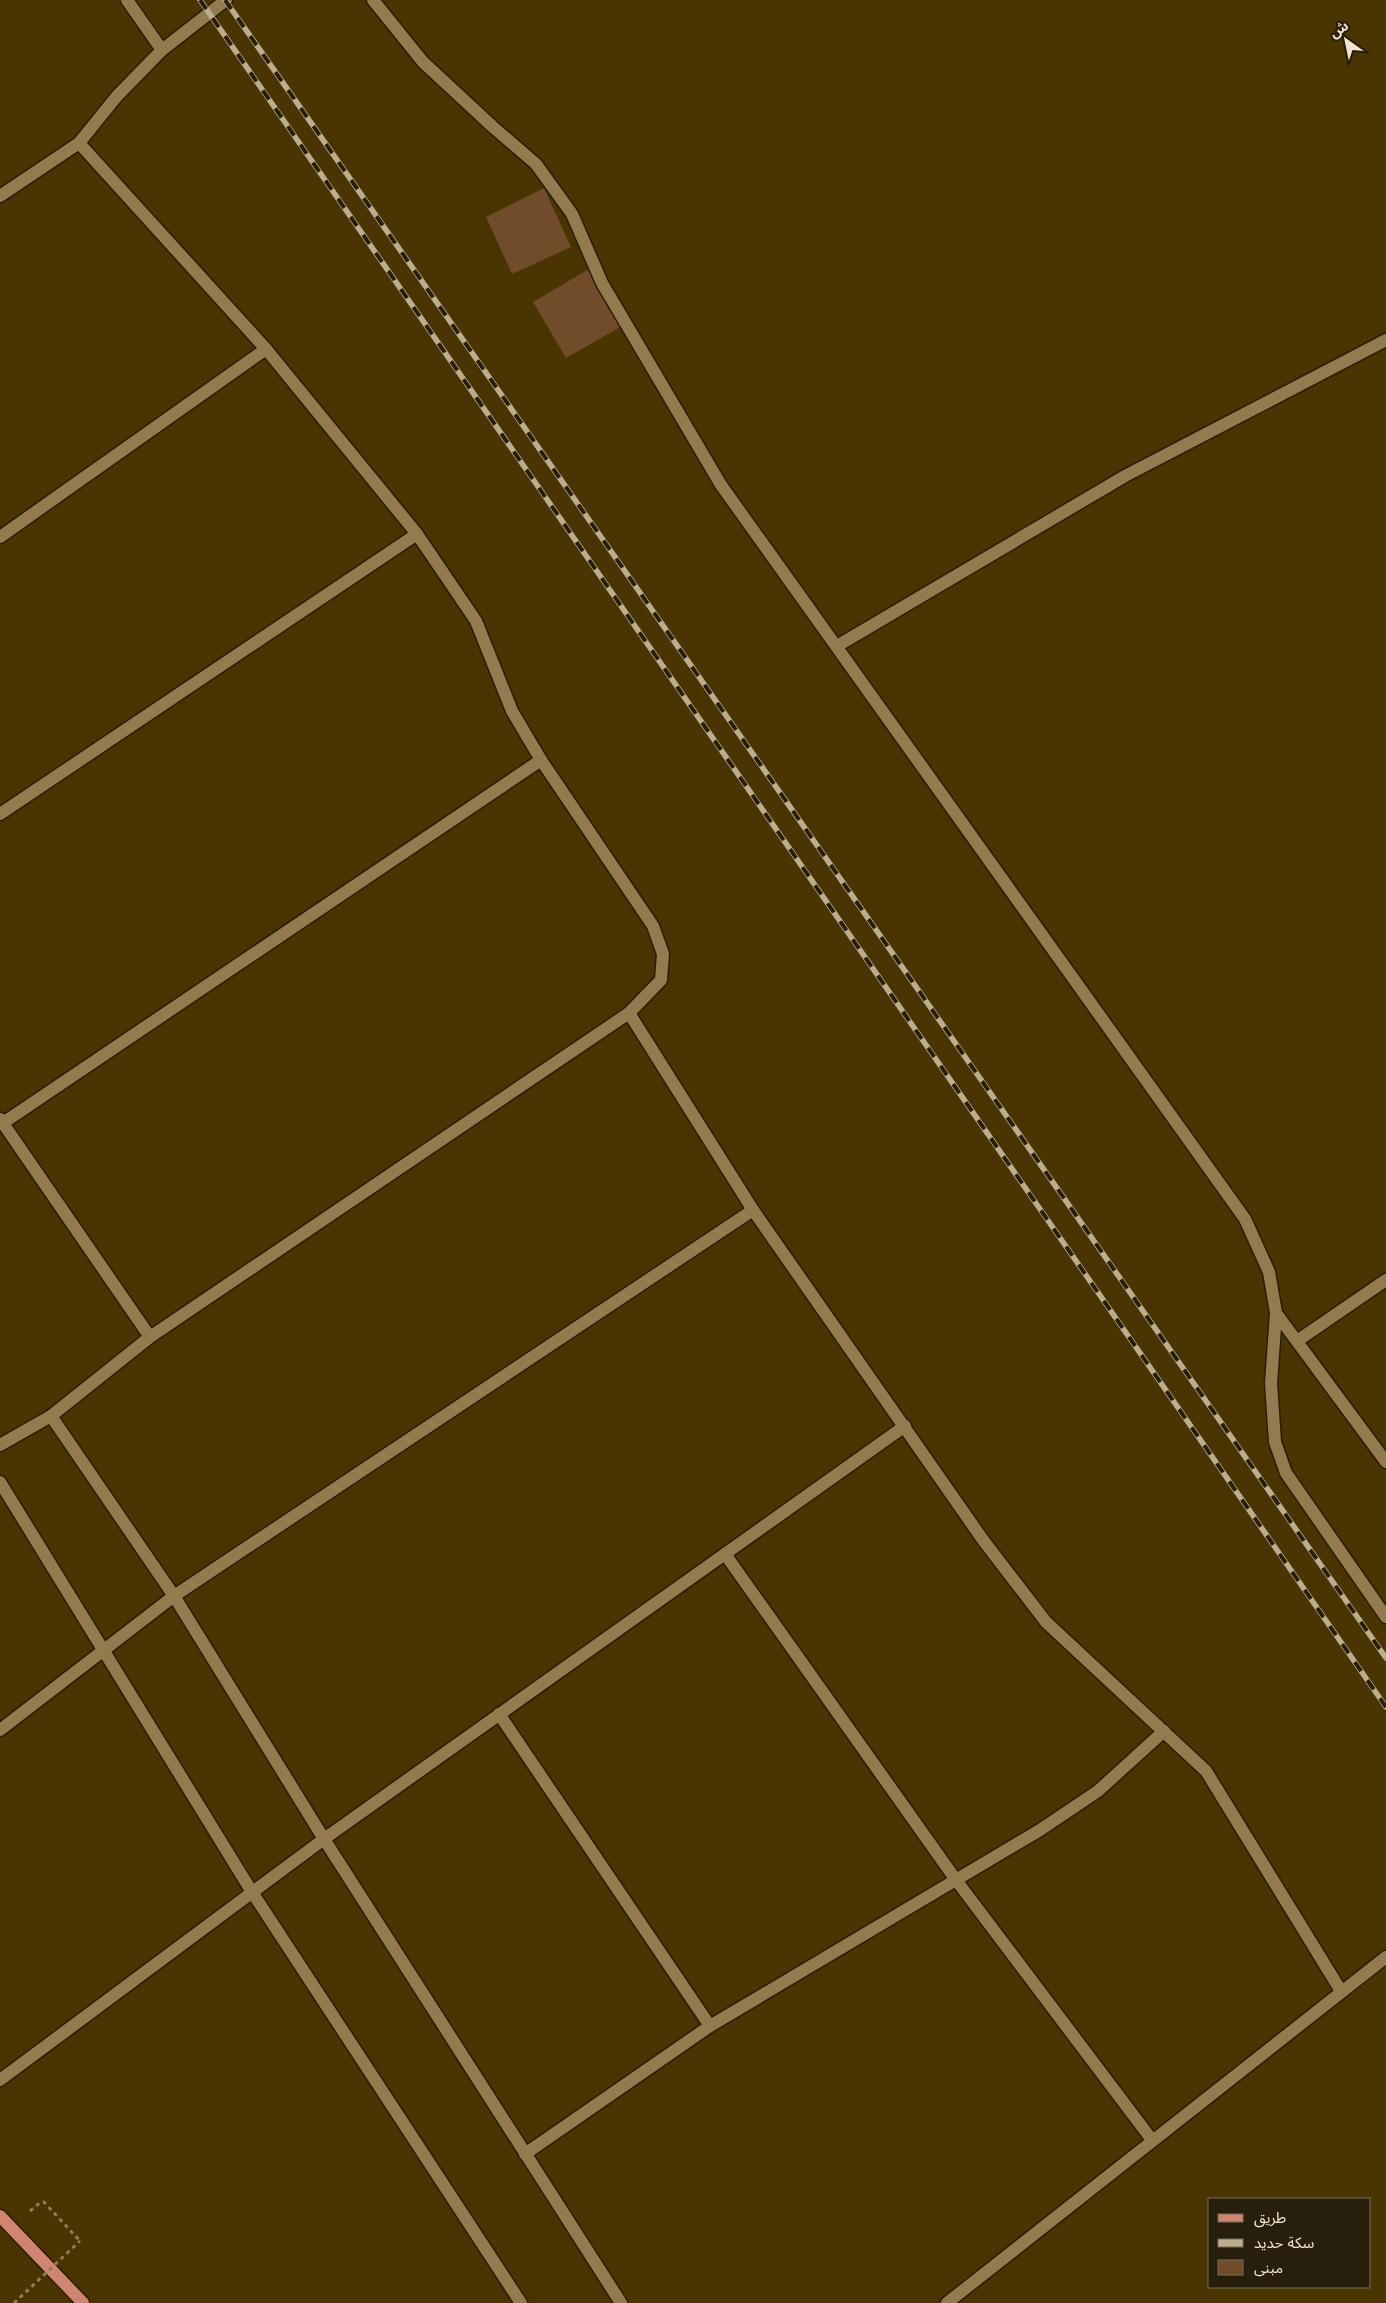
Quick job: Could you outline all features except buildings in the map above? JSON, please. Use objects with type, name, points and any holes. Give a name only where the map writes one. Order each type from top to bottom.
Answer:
[{"type":"main road","points":[[0,2216],[83,2303]]},
{"type":"street","points":[[127,0],[162,50]]},
{"type":"street","points":[[0,196],[79,143],[118,96],[162,50],[226,0]]},
{"type":"street","points":[[372,0],[423,62],[536,164],[572,214],[602,283],[721,485],[1245,1219],[1269,1272],[1276,1313],[1271,1383],[1275,1442],[1286,1473],[1386,1616]]},
{"type":"street","points":[[0,1445],[50,1416],[150,1337],[629,1013],[661,980],[663,954],[653,926],[541,760],[512,711],[476,621],[417,534],[266,349],[79,143]]},
{"type":"street","points":[[837,646],[1124,476],[1386,340]]},
{"type":"street","points":[[0,537],[266,349]]},
{"type":"street","points":[[0,814],[417,534]]},
{"type":"street","points":[[150,1337],[2,1121],[541,760]]},
{"type":"street","points":[[629,1013],[753,1210],[983,1540],[1046,1622],[1206,1771],[1341,1991]]},
{"type":"street","points":[[0,1730],[174,1596],[753,1210]]},
{"type":"street","points":[[1297,1341],[1386,1280]]},
{"type":"street","points":[[1276,1313],[1386,1462]]},
{"type":"street","points":[[50,1416],[174,1596],[324,1838],[621,2303]]},
{"type":"street","points":[[0,2080],[324,1838],[905,1426]]},
{"type":"street","points":[[0,1482],[252,1892],[521,2303]]},
{"type":"street","points":[[725,1554],[956,1880],[1152,2140]]},
{"type":"street","points":[[499,1714],[710,2026]]},
{"type":"street","points":[[525,2154],[710,2026],[1040,1830],[1098,1791],[1164,1732]]},
{"type":"street","points":[[947,2303],[1386,1957]]},
{"type":"path","points":[[14,2303],[80,2241],[43,2201]]},
{"type":"railway","points":[[200,0],[1386,1707]]},
{"type":"railway","points":[[225,0],[1386,1658]]}]
